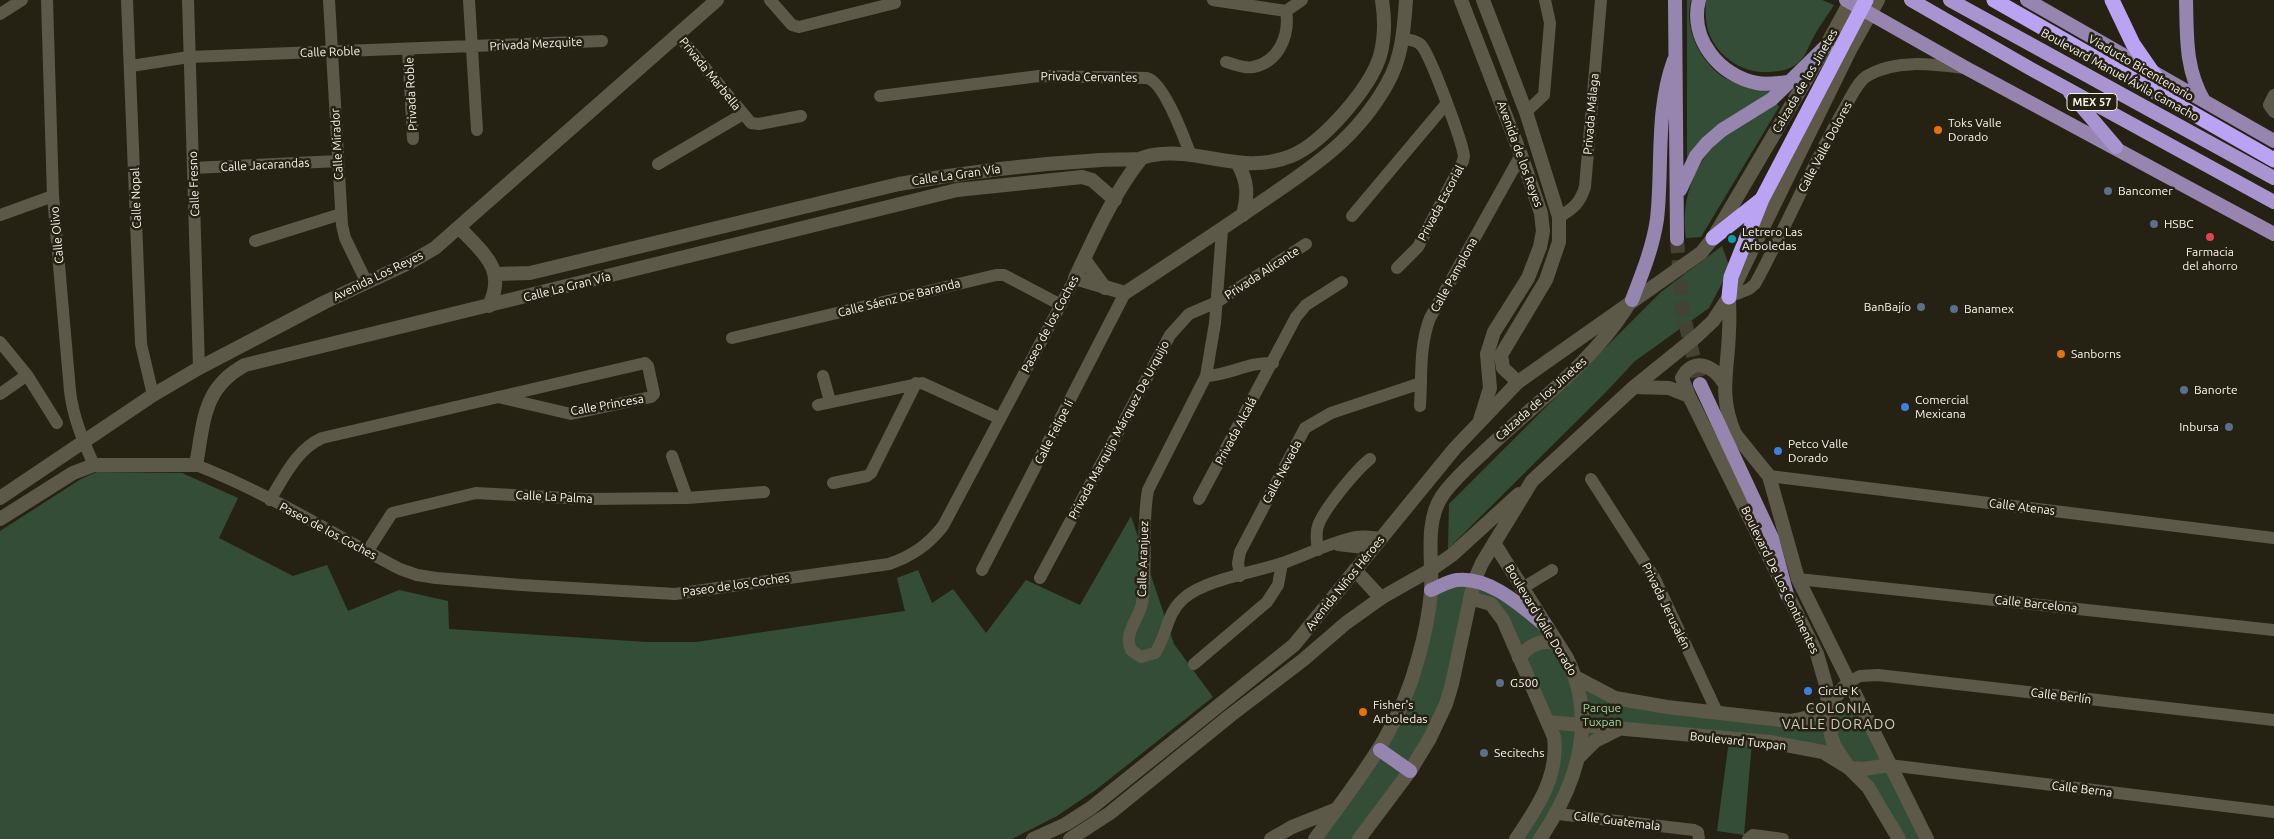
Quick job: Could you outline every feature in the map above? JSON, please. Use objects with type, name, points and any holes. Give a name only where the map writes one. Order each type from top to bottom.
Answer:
[{"type":"highway","points":[[1729,297],[1731,277],[1762,199],[1844,26],[1866,0]]},
{"type":"highway","name":"MEX 57","points":[[1911,0],[2064,87],[2274,202]]},
{"type":"highway","name":"Boulevard Manuel Ávila Camacho","points":[[1950,0],[2274,178]]},
{"type":"highway","name":"Viaducto Bicentenario","points":[[1994,0],[2274,160]]},
{"type":"highway","points":[[2112,0],[2133,44],[2176,105]]},
{"type":"highway","points":[[2064,87],[2116,147]]},
{"type":"highway","points":[[1713,238],[1762,199]]},
{"type":"main road","points":[[1675,0],[1674,60],[1678,195],[1677,239]]},
{"type":"main road","points":[[1699,0],[1698,20],[1702,40],[1711,56],[1724,69],[1744,80],[1758,83],[1788,82]]},
{"type":"main road","points":[[1846,0],[1966,68],[2116,147],[2274,234]]},
{"type":"main road","name":"Boulevard Manuel Ávila Camacho","points":[[2027,0],[2274,141]]},
{"type":"main road","points":[[2186,0],[2190,70],[2195,86],[2204,102]]},
{"type":"main road","points":[[1678,195],[1688,170],[1696,156],[1707,143],[1722,130],[1772,100],[1826,46]]},
{"type":"main road","points":[[1632,300],[1652,245],[1657,220],[1664,94],[1674,60]]},
{"type":"main road","points":[[1700,384],[1772,538],[1787,595]]},
{"type":"main road","points":[[1431,590],[1456,580],[1474,581],[1487,585],[1507,597],[1546,626]]},
{"type":"main road","points":[[1380,750],[1410,771]]},
{"type":"street","points":[[0,14],[22,0]]},
{"type":"street","name":"Calle Olivo","points":[[47,0],[54,196],[71,398],[84,444],[94,465]]},
{"type":"street","name":"Calle Nopal","points":[[127,0],[141,344],[153,395]]},
{"type":"street","name":"Calle Fresno","points":[[188,0],[199,368]]},
{"type":"street","name":"Calle Mirador","points":[[329,0],[340,214],[344,238],[366,283]]},
{"type":"street","points":[[468,0],[477,130]]},
{"type":"street","name":"Avenida Los Reyes","points":[[0,498],[84,444],[153,395],[199,368],[324,302],[411,262],[435,248],[717,0]]},
{"type":"street","points":[[770,0],[792,25],[799,27],[856,11],[895,3]]},
{"type":"street","points":[[856,11],[867,0]]},
{"type":"street","points":[[1213,0],[1286,11],[1302,0]]},
{"type":"street","name":"Calle La Gran Vía","points":[[496,274],[530,273],[899,184],[956,174],[1102,160],[1140,159],[1152,154],[1191,156],[1238,164],[1259,164],[1293,155],[1321,137],[1333,125],[1373,74],[1383,41],[1385,22],[1382,0]]},
{"type":"street","points":[[1075,278],[1125,293],[1222,230],[1340,146],[1371,108],[1387,84],[1398,58],[1403,39],[1406,0]]},
{"type":"street","name":"Avenida de los Reyes","points":[[1461,0],[1521,155],[1541,213],[1542,232],[1540,247],[1528,278],[1494,332],[1487,354],[1490,388],[1480,420]]},
{"type":"street","name":"Avenida de los Reyes","points":[[1483,0],[1526,112],[1559,216],[1559,242],[1546,280],[1504,348],[1501,362],[1503,368]]},
{"type":"street","points":[[1526,112],[1544,95],[1550,23],[1546,0]]},
{"type":"street","name":"Privada Málaga","points":[[1559,216],[1576,206],[1582,199],[1585,187],[1602,0]]},
{"type":"street","name":"Calzada de los Jinetes","points":[[1315,839],[1380,750],[1398,715],[1411,682],[1419,659],[1431,590],[1431,531],[1434,513],[1442,496],[1506,430],[1599,346],[1632,300],[1701,253],[1713,238],[1826,46],[1844,26],[1851,0]]},
{"type":"street","name":"Calzada de los Jinetes","points":[[1359,839],[1410,771],[1430,738],[1446,704],[1457,666],[1474,581],[1494,543],[1532,481],[1634,387],[1713,321],[1729,297],[1851,48],[1878,0]]},
{"type":"street","points":[[1226,62],[1252,67],[1268,60],[1286,37],[1288,21],[1286,11]]},
{"type":"street","name":"Privada Marbella","points":[[678,34],[743,114],[754,124],[801,116]]},
{"type":"street","name":"Privada Escorial","points":[[1397,268],[1418,247],[1464,161],[1463,151],[1426,52],[1417,41],[1403,39]]},
{"type":"street","name":"Privada Mezquite","points":[[470,47],[602,41]]},
{"type":"street","name":"Calle Roble","points":[[131,66],[189,58],[470,47]]},
{"type":"street","name":"Privada Roble","points":[[408,49],[413,139]]},
{"type":"street","name":"Calle Valle Dolores","points":[[1729,297],[1749,289],[1755,284],[1822,147],[1865,77],[1877,71],[1909,64],[1931,64],[1966,68]]},
{"type":"street","name":"Privada Cervantes","points":[[880,96],[1050,75],[1147,78],[1156,82],[1181,128],[1191,156]]},
{"type":"street","points":[[2274,94],[2269,105],[2274,112]]},
{"type":"street","points":[[1352,216],[1446,103]]},
{"type":"street","name":"Privada Marbella","points":[[658,164],[743,114]]},
{"type":"street","name":"Calle Pamplona","points":[[1420,406],[1422,347],[1430,318],[1521,155]]},
{"type":"street","name":"Paseo de los Coches","points":[[94,465],[196,465],[270,500],[400,569],[417,575],[436,578],[666,594],[693,593],[889,564],[918,551],[931,541],[943,526],[1061,305],[1128,174],[1140,159]]},
{"type":"street","name":"Calle Jacarandas","points":[[193,168],[338,161]]},
{"type":"street","points":[[1238,164],[1248,188],[1242,214]]},
{"type":"street","name":"Calle La Gran Vía","points":[[196,465],[209,403],[215,389],[233,371],[245,365],[336,341],[489,306],[958,190],[1082,177],[1092,180],[1115,200]]},
{"type":"street","points":[[0,215],[54,196]]},
{"type":"street","points":[[255,241],[340,214]]},
{"type":"street","points":[[459,227],[491,264],[496,274],[494,294],[489,306]]},
{"type":"street","name":"Calle Aranjuez","points":[[1222,230],[1218,302],[1206,376],[1148,490],[1144,518],[1142,601],[1129,633],[1128,642],[1131,650],[1141,657],[1155,653],[1161,644],[1170,616],[1184,598],[1204,586],[1282,563],[1352,537],[1377,544]]},
{"type":"street","name":"Privada Alicante","points":[[1218,302],[1306,244]]},
{"type":"street","points":[[1084,259],[1105,288]]},
{"type":"street","name":"Calle Sáenz De Baranda","points":[[732,338],[996,275],[1004,275],[1061,305]]},
{"type":"street","name":"Privada Alcalá","points":[[1199,499],[1301,311],[1342,282]]},
{"type":"street","name":"Calle Felipe Ii","points":[[982,570],[1125,293]]},
{"type":"street","name":"Boulevard De Los Continentes","points":[[1729,297],[1729,332],[1724,383],[1727,408],[1735,434],[1769,476],[1798,579],[1927,839]]},
{"type":"street","name":"Avenida Niños Héroes","points":[[1033,839],[1066,824],[1091,808],[1294,645],[1422,487],[1480,420],[1518,382],[1632,300]]},
{"type":"street","name":"Privada Marquijo Márquez De Urquijo","points":[[1040,578],[1170,335],[1189,314],[1218,302]]},
{"type":"street","points":[[0,342],[27,375],[57,423]]},
{"type":"street","name":"Calle Princesa","points":[[270,500],[304,448],[322,438],[498,396],[645,363],[648,366],[654,394],[652,397],[570,414],[498,396]]},
{"type":"street","points":[[1206,376],[1227,374],[1253,364],[1273,363]]},
{"type":"street","name":"Boulevard De Los Continentes","points":[[1724,383],[1715,370],[1700,366],[1684,373],[1682,378],[1688,396],[1817,654],[1826,685],[1831,735],[1841,756],[1849,768],[1868,787],[1899,839]]},
{"type":"street","points":[[1490,374],[1503,368],[1518,382]]},
{"type":"street","points":[[0,394],[27,375]]},
{"type":"street","points":[[823,376],[824,403],[916,383],[931,385],[999,418]]},
{"type":"street","points":[[833,483],[866,476],[871,473],[916,383]]},
{"type":"street","name":"Calle Nevada","points":[[1240,576],[1238,563],[1240,552],[1305,428],[1330,412],[1421,383]]},
{"type":"street","points":[[1634,387],[1669,388],[1688,396]]},
{"type":"street","points":[[672,456],[687,498]]},
{"type":"street","points":[[1318,550],[1317,529],[1319,523],[1349,480],[1370,459]]},
{"type":"street","points":[[0,519],[72,473],[94,465]]},
{"type":"street","name":"Calle Atenas","points":[[1769,476],[2274,538]]},
{"type":"street","name":"Privada Jerusalén","points":[[1591,479],[1654,577],[1717,712]]},
{"type":"street","name":"Avenida Niños Héroes","points":[[1070,839],[1110,813],[1231,715],[1303,660],[1346,622],[1381,598],[1432,568],[1469,540],[1532,481]]},
{"type":"street","name":"Calle La Palma","points":[[367,552],[392,513],[476,493],[586,499],[687,498],[764,492]]},
{"type":"street","name":"Boulevard Valle Dorado","points":[[1494,543],[1557,642],[1577,678],[1583,724],[1580,756],[1558,814],[1540,839]]},
{"type":"street","points":[[1194,664],[1267,602],[1278,585],[1282,563]]},
{"type":"street","points":[[1355,570],[1381,598]]},
{"type":"street","points":[[1521,588],[1552,570]]},
{"type":"street","name":"Calle Barcelona","points":[[1798,579],[2274,630]]},
{"type":"street","points":[[1470,598],[1491,604],[1503,620],[1536,701],[1548,722],[1556,750],[1553,768],[1538,807],[1516,839]]},
{"type":"street","points":[[1519,658],[1531,645],[1539,642],[1557,642]]},
{"type":"street","name":"Calle Berlín","points":[[1850,681],[1860,676],[1878,675],[2274,720]]},
{"type":"street","name":"Boulevard Tuxpan","points":[[1577,678],[1615,698],[1790,721],[1806,719],[1817,715],[1850,681]]},
{"type":"street","name":"Boulevard Tuxpan","points":[[1548,722],[1583,724],[1617,730],[1770,742],[1823,752],[1849,768]]},
{"type":"street","points":[[1580,756],[1595,741],[1617,730]]},
{"type":"street","points":[[1849,768],[1864,769],[1889,765]]},
{"type":"street","name":"Calle Berna","points":[[1889,765],[2274,812]]},
{"type":"street","points":[[1271,839],[1337,809]]},
{"type":"street","name":"Calle Guatemala","points":[[1558,814],[1694,830],[1698,832],[1699,839]]},
{"type":"street","points":[[1748,839],[1753,835],[1783,839]]},
{"type":"green space","points":[[1687,0],[1691,0],[1689,11],[1692,33],[1708,64],[1716,72],[1731,81],[1749,87],[1774,90],[1716,126],[1702,139],[1687,159]]},
{"type":"green space","points":[[1706,0],[1822,0],[1834,5],[1801,60],[1787,69],[1766,72],[1755,71],[1735,64],[1718,49],[1708,30]]},
{"type":"green space","points":[[1777,104],[1779,107],[1701,237],[1686,238],[1685,209],[1688,195],[1698,167],[1706,155],[1727,134]]},
{"type":"green space","points":[[1722,246],[1730,268],[1709,308],[1635,361],[1448,549],[1449,504],[1661,292]]},
{"type":"green space","points":[[97,472],[182,473],[238,498],[219,538],[293,576],[327,565],[348,611],[399,590],[448,601],[449,629],[646,642],[696,642],[905,611],[897,578],[918,570],[932,603],[953,589],[986,633],[1026,580],[1080,605],[1131,516],[1174,644],[1213,697],[1097,789],[1057,816],[1012,839],[0,839],[0,531],[81,479]]},
{"type":"green space","points":[[1475,582],[1488,586],[1555,642],[1519,657],[1504,620],[1471,598]]},
{"type":"green space","points":[[1473,583],[1447,700],[1409,771],[1357,839],[1317,839],[1382,752],[1432,591]]},
{"type":"green space","points":[[1556,644],[1575,678],[1578,756],[1539,839],[1518,839],[1557,750],[1520,658],[1532,646]]},
{"type":"green space","name":"Parque Tuxpan","points":[[1578,679],[1605,695],[1790,722],[1828,706],[1830,755],[1617,729],[1581,754]]},
{"type":"green space","points":[[1852,701],[1925,839],[1901,839],[1842,755],[1831,710],[1841,702]]},
{"type":"green space","points":[[1729,740],[1752,742],[1744,835],[1717,831]]},
{"type":"tunnel","points":[[1677,239],[1682,309],[1700,384]]},
{"type":"place","name":"Toks Valle Dorado","points":[[1938,130]]},
{"type":"place","name":"Bancomer","points":[[2108,191]]},
{"type":"place","name":"HSBC","points":[[2154,224]]},
{"type":"place","name":"Farmacia del ahorro","points":[[2210,237]]},
{"type":"place","name":"Letrero Las Arboledas","points":[[1732,239]]},
{"type":"place","name":"BanBajío","points":[[1921,307]]},
{"type":"place","name":"Banamex","points":[[1954,309]]},
{"type":"place","name":"Sanborns","points":[[2061,354]]},
{"type":"place","name":"Banorte","points":[[2184,390]]},
{"type":"place","name":"Comercial Mexicana","points":[[1905,407]]},
{"type":"place","name":"Inbursa","points":[[2229,427]]},
{"type":"place","name":"Petco Valle Dorado","points":[[1778,451]]},
{"type":"place","name":"G500","points":[[1500,683]]},
{"type":"place","name":"Circle K","points":[[1808,691]]},
{"type":"place","name":"Fisher's Arboledas","points":[[1363,712]]},
{"type":"place","name":"Secitechs","points":[[1484,753]]},
{"type":"district","name":"COLONIA VALLE DORADO","points":[[1839,716]]}]
